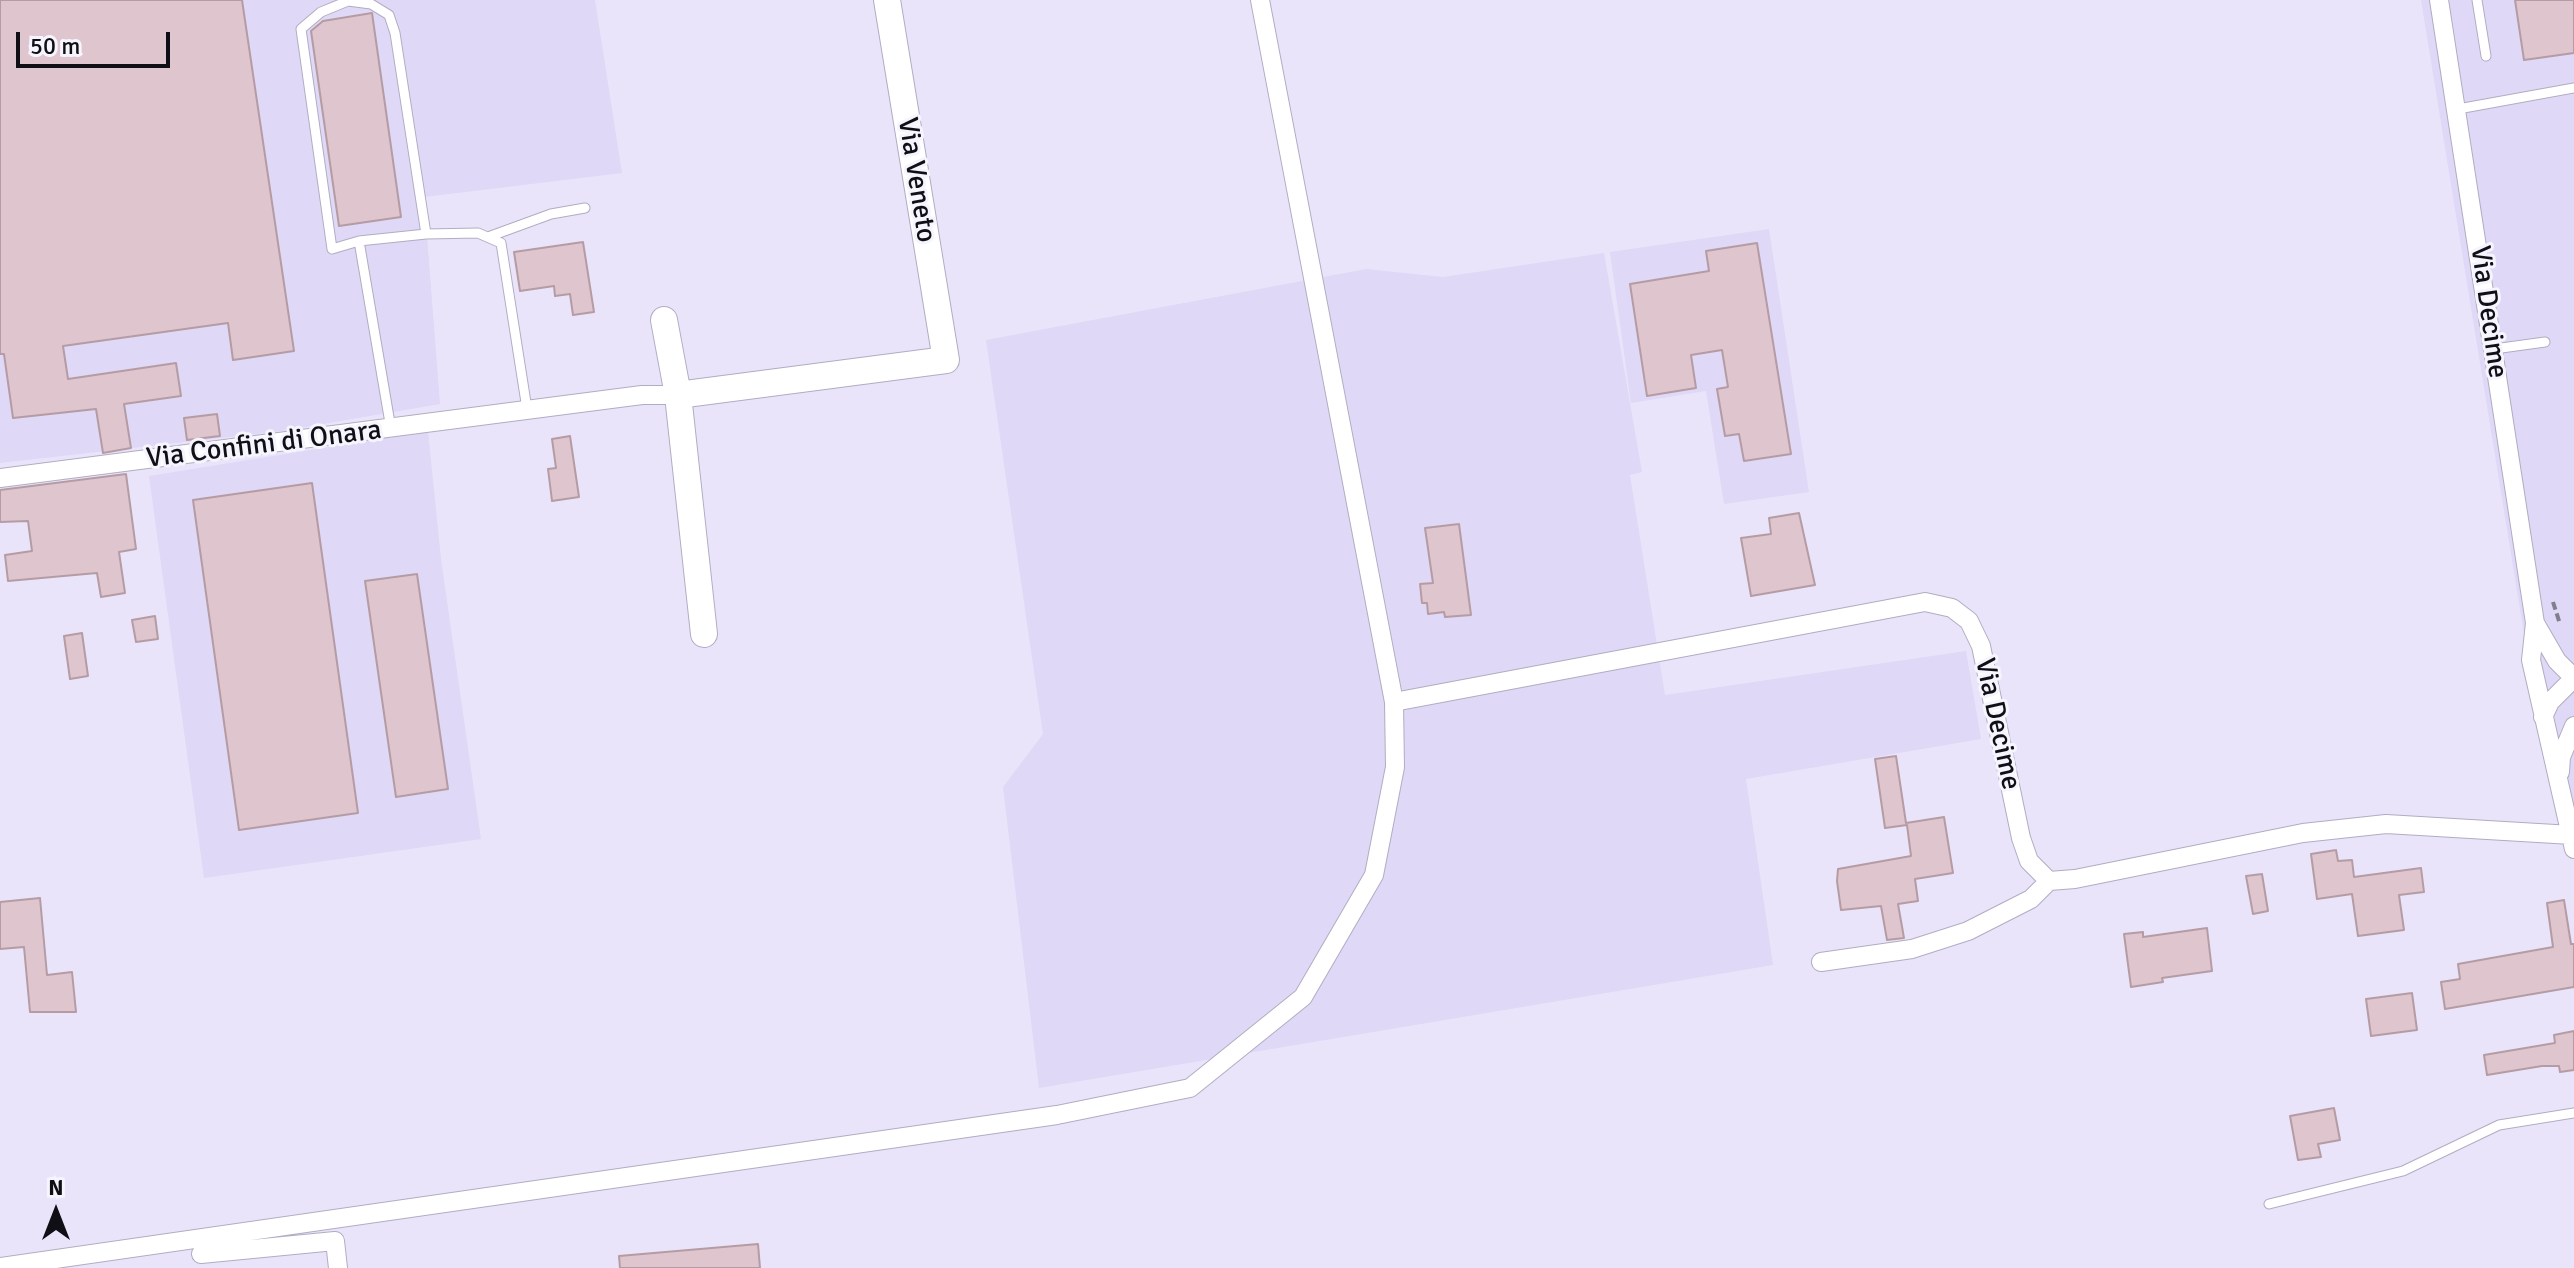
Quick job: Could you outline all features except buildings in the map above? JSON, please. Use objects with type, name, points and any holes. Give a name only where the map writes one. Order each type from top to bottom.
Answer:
[{"type":"street","name":"Via Veneto","points":[[678,395],[946,360],[887,0]]},
{"type":"street","points":[[0,1267],[1057,1115],[1190,1088],[1303,997],[1374,875],[1395,767],[1394,702],[1260,0]]},
{"type":"street","name":"Via Decime","points":[[1394,702],[1925,602],[1952,608],[1969,621],[1981,646],[2021,838],[2029,861],[2049,881],[2303,833],[2386,824],[2573,842],[2570,809],[2543,717],[2531,660],[2535,623],[2439,0]]},
{"type":"street","points":[[664,320],[678,395],[704,634]]},
{"type":"street","name":"Via Confini di Onara","points":[[0,478],[527,409],[642,395],[678,395]]},
{"type":"street","name":"Via Decime","points":[[2535,623],[2557,661],[2574,678],[2550,702],[2543,717]]},
{"type":"street","name":"Via Decime","points":[[2560,779],[2561,757],[2574,726]]},
{"type":"street","points":[[1821,962],[1912,949],[1968,931],[2031,899],[2049,881]]},
{"type":"street","points":[[201,1254],[335,1241],[338,1268]]},
{"type":"lane","points":[[2477,0],[2486,56]]},
{"type":"lane","points":[[426,234],[395,33],[389,15],[371,4],[348,1],[321,12],[301,29],[332,249],[359,241],[426,234],[478,233],[501,243],[509,276],[527,409]]},
{"type":"lane","points":[[2458,109],[2574,88]]},
{"type":"lane","points":[[488,237],[551,214],[585,208]]},
{"type":"lane","points":[[359,241],[391,429]]},
{"type":"lane","points":[[2494,349],[2545,342]]},
{"type":"lane","points":[[2269,1204],[2403,1171],[2499,1125],[2574,1113]]},
{"type":"shaded area","points":[[0,0],[595,0],[622,173],[424,197],[440,404],[282,431],[0,463]]},
{"type":"shaded area","points":[[2421,0],[2574,0],[2574,824],[2531,677]]},
{"type":"shaded area","points":[[1769,229],[1809,492],[1724,504],[1706,391],[1631,403],[1610,252]]},
{"type":"shaded area","points":[[1604,253],[1642,472],[1630,475],[1665,695],[1966,651],[1981,739],[1746,779],[1773,965],[1039,1088],[1003,787],[1043,734],[986,340],[1366,269],[1443,277]]},
{"type":"shaded area","points":[[428,431],[441,559],[481,839],[204,878],[149,476]]}]
